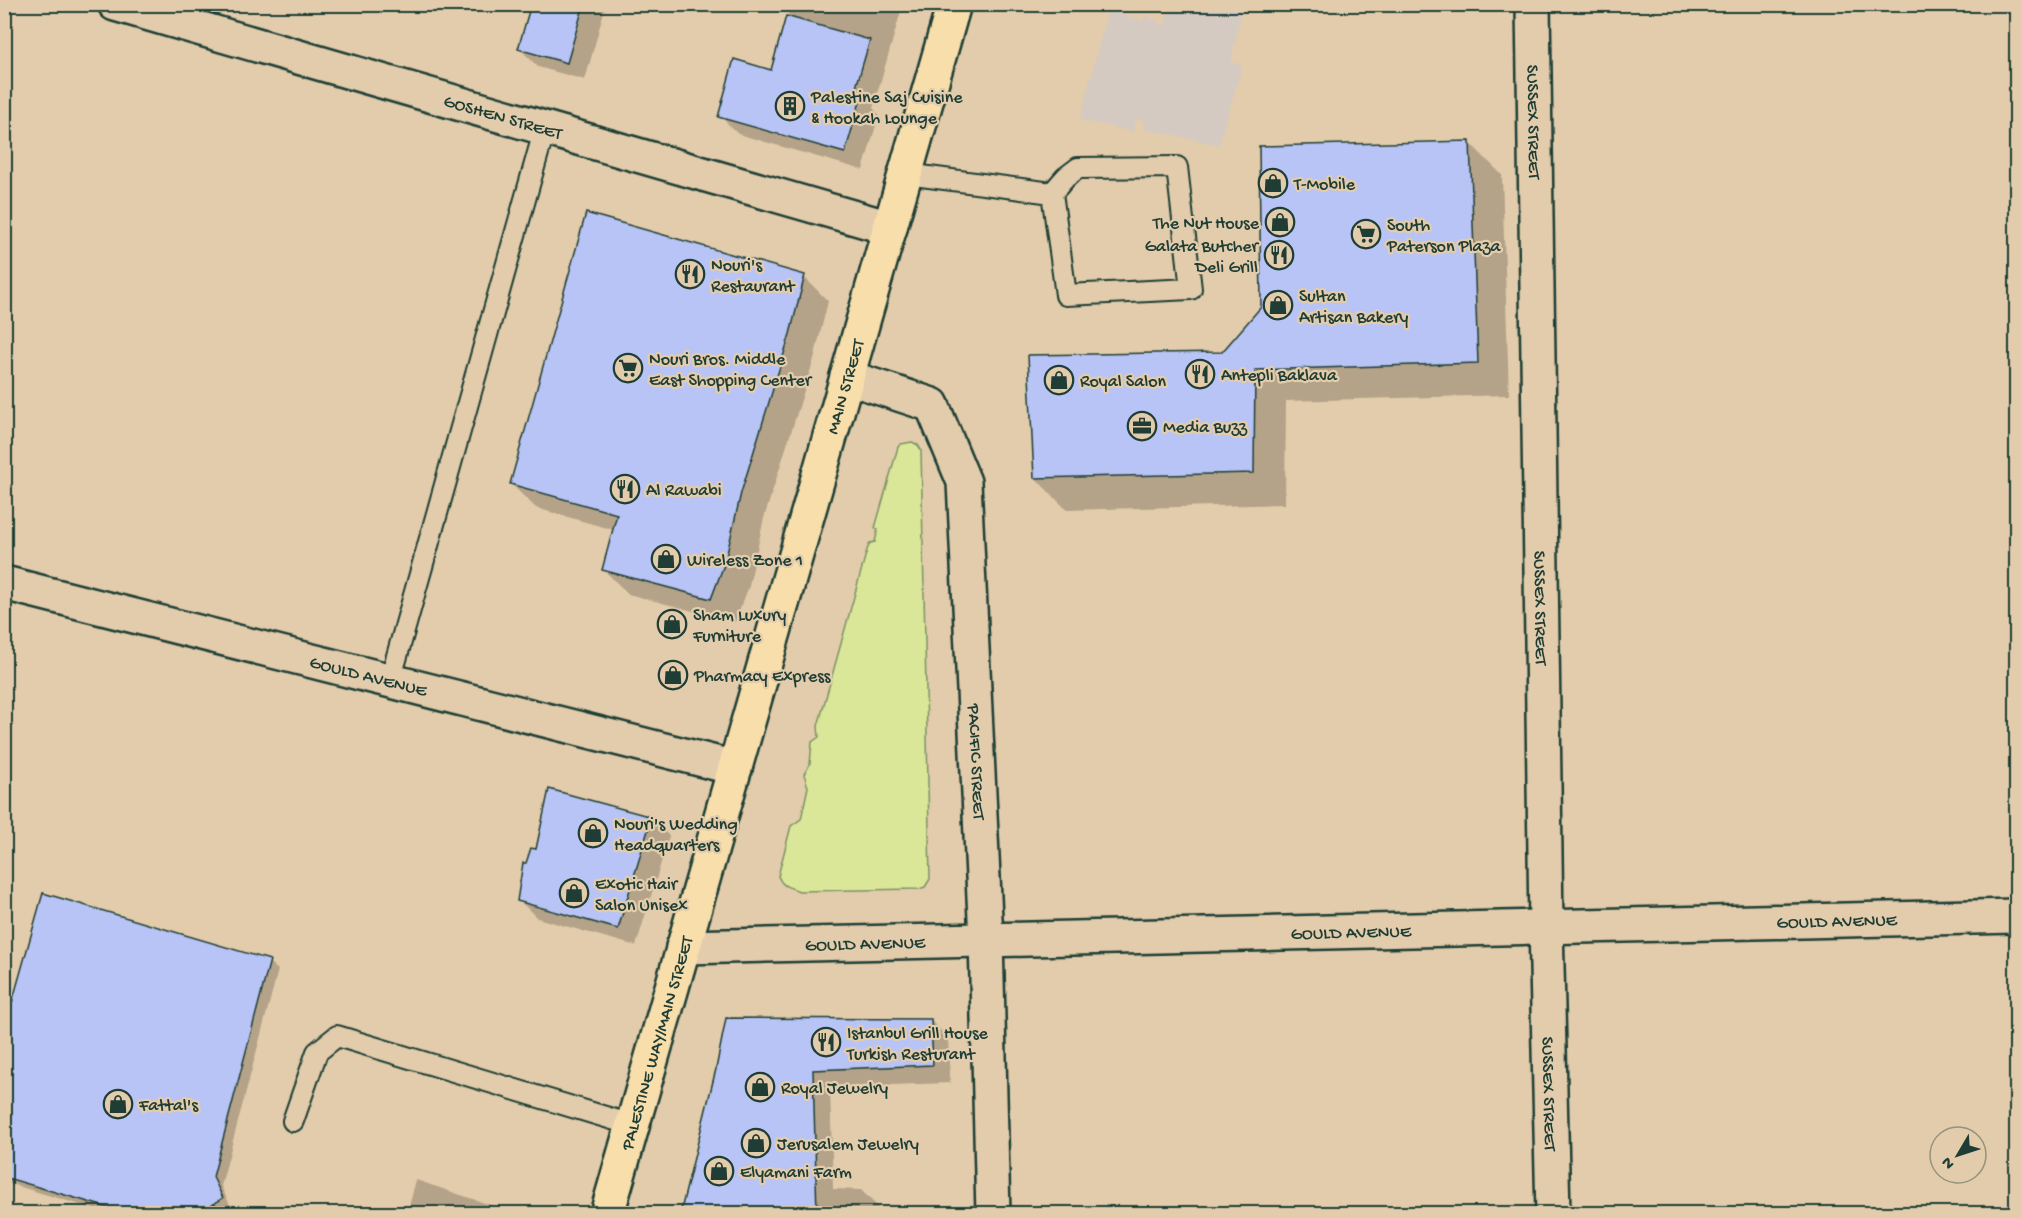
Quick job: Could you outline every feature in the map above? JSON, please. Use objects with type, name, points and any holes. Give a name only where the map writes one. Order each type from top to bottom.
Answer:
[{"type":"main road","name":"MAIN STREET","points":[[735,768],[954,4]]},
{"type":"main road","name":"PALESTINE WAY/MAIN STREET","points":[[607,1214],[735,768]]},
{"type":"street","name":"GOSHEN STREET","points":[[115,4],[890,228]]},
{"type":"street","name":"SUSSEX STREET","points":[[1533,4],[1546,926],[1553,1214]]},
{"type":"street","name":"PACIFIC STREET","points":[[847,377],[932,405],[964,482],[986,939],[993,1214]]},
{"type":"street","name":"GOULD AVENUE","points":[[4,583],[735,768]]},
{"type":"street","name":"GOULD AVENUE","points":[[683,947],[2016,916]]},
{"type":"lane","points":[[390,681],[545,128]]},
{"type":"lane","points":[[1177,167],[1191,289],[1066,295],[1052,193],[1066,177],[1078,168],[1177,167]]},
{"type":"lane","points":[[906,174],[1052,193]]},
{"type":"lane","points":[[293,1121],[317,1052],[337,1036],[632,1125]]},
{"type":"shaded area","points":[[1171,5],[1243,5],[1231,62],[1242,66],[1219,145],[1143,129],[1145,121],[1136,119],[1133,132],[1080,120],[1108,9],[1143,21],[1146,15],[1164,25]]},
{"type":"green space","points":[[912,442],[921,450],[930,879],[925,887],[919,889],[799,891],[784,885],[778,876],[791,826],[801,819],[808,787],[804,774],[810,764],[812,742],[819,737],[818,726],[867,550],[870,543],[875,542],[878,529],[875,528],[898,447],[901,444]]},
{"type":"building","points":[[531,4],[584,4],[567,63],[518,49]]},
{"type":"building","name":"Palestine Saj Cuisine & Hookah Lounge","points":[[786,16],[870,40],[854,94],[862,95],[845,153],[718,117],[734,59],[771,70]]},
{"type":"building","name":"South Paterson Plaza","points":[[1470,141],[1478,363],[1255,370],[1254,473],[1034,478],[1028,355],[1222,352],[1261,307],[1259,146]]},
{"type":"building","points":[[586,213],[805,275],[790,334],[741,493],[725,562],[711,599],[602,570],[617,514],[510,484]]},
{"type":"building","points":[[549,789],[652,817],[618,929],[517,901],[523,863],[526,863],[531,848],[536,849]]},
{"type":"building","name":"Fattal's","points":[[43,893],[270,960],[213,1177],[223,1198],[198,1214],[129,1214],[4,1177],[4,1031]]},
{"type":"building","points":[[726,1018],[931,1019],[933,1065],[813,1070],[817,1214],[680,1214],[716,1069]]},
{"type":"place","name":"Palestine Saj Cuisine & Hookah Lounge","points":[[790,106]]},
{"type":"place","name":"T-Mobile","points":[[1273,183]]},
{"type":"place","name":"The Nut House","points":[[1280,222]]},
{"type":"place","name":"South Paterson Plaza","points":[[1366,234]]},
{"type":"place","name":"Galata Butcher Deli Grill","points":[[1279,255]]},
{"type":"place","name":"Nouri's Restaurant","points":[[690,274]]},
{"type":"place","name":"Sultan Artisan Bakery","points":[[1278,305]]},
{"type":"place","name":"Nouri Bros. Middle East Shopping Center","points":[[628,368]]},
{"type":"place","name":"Antepli Baklava","points":[[1200,374]]},
{"type":"place","name":"Royal Salon","points":[[1059,380]]},
{"type":"place","name":"Media Buzz","points":[[1142,426]]},
{"type":"place","name":"Al Rawabi","points":[[625,489]]},
{"type":"place","name":"Wireless Zone 1","points":[[666,559]]},
{"type":"place","name":"Sham Luxury Furniture","points":[[672,624]]},
{"type":"place","name":"Pharmacy Express","points":[[673,675]]},
{"type":"place","name":"Nouri's Wedding Headquarters","points":[[593,833]]},
{"type":"place","name":"Exotic Hair Salon Unisex","points":[[574,893]]},
{"type":"place","name":"Istanbul Grill House Turkish Resturant","points":[[826,1042]]},
{"type":"place","name":"Royal Jewelry","points":[[760,1087]]},
{"type":"place","name":"Fattal's","points":[[118,1104]]},
{"type":"place","name":"Jerusalem Jewelry","points":[[756,1143]]},
{"type":"place","name":"Elyamani Farm","points":[[719,1171]]}]
